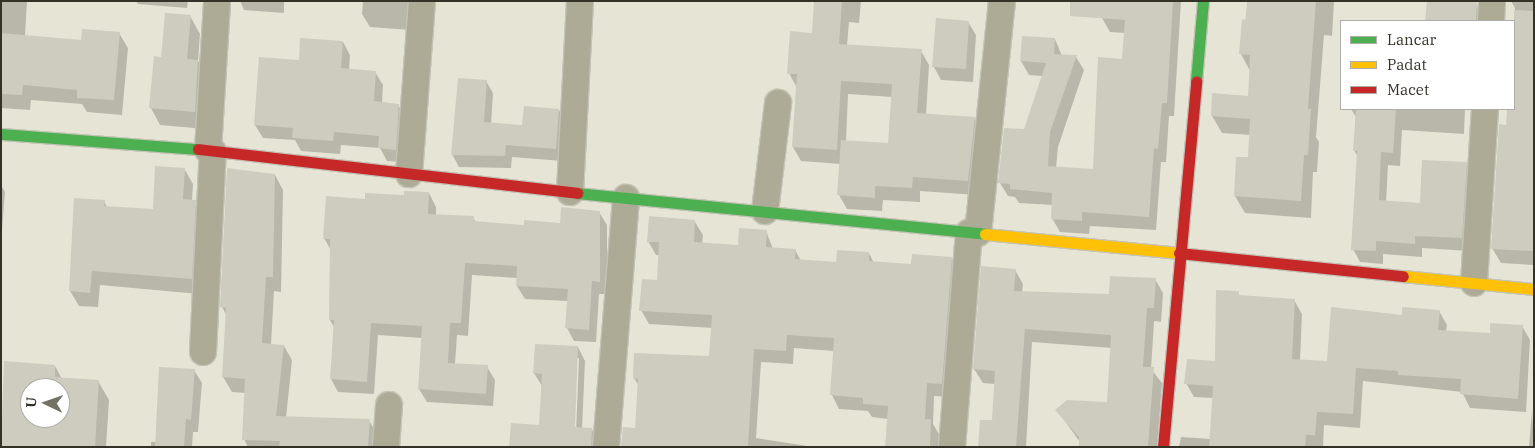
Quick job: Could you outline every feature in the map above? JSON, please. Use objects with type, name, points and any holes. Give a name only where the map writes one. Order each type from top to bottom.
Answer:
[{"type":"street","points":[[203,352],[217,1]]},
{"type":"street","points":[[409,174],[422,1]]},
{"type":"street","points":[[570,192],[580,1]]},
{"type":"street","points":[[952,447],[973,233],[1002,1]]},
{"type":"street","points":[[1163,447],[1202,1]]},
{"type":"street","points":[[1491,20],[1492,1]]},
{"type":"street","points":[[764,211],[778,103]]},
{"type":"street","points":[[1474,283],[1486,110]]},
{"type":"street","points":[[1,134],[210,150],[626,198],[1534,289]]},
{"type":"street","points":[[606,447],[626,198]]},
{"type":"street","points":[[386,447],[389,405]]},
{"type":"building","points":[[814,1],[842,1],[839,44],[922,49],[917,113],[975,117],[968,181],[913,177],[912,188],[875,186],[875,198],[837,195],[841,140],[888,143],[892,84],[841,81],[837,150],[792,147],[797,74],[787,74],[790,31],[812,33]]},
{"type":"building","points":[[1070,1],[1173,1],[1167,103],[1162,103],[1158,149],[1154,148],[1149,217],[1082,212],[1082,221],[1051,219],[1052,193],[1010,189],[1010,184],[998,183],[1004,128],[1024,129],[1046,63],[1020,61],[1022,36],[1055,38],[1054,54],[1077,55],[1050,132],[1048,166],[1093,169],[1098,57],[1122,59],[1125,20],[1070,16]]},
{"type":"building","points":[[1247,1],[1316,1],[1308,109],[1311,109],[1308,155],[1304,155],[1301,201],[1234,196],[1236,157],[1248,157],[1250,119],[1211,116],[1212,93],[1248,96],[1250,55],[1239,54],[1242,19],[1246,20]]},
{"type":"building","points":[[1427,1],[1477,1],[1476,20],[1425,20]]},
{"type":"building","points":[[1514,10],[1534,11],[1534,251],[1491,249],[1499,124],[1506,125],[1507,110],[1515,110]]},
{"type":"building","points":[[165,13],[191,15],[187,59],[198,60],[195,112],[149,108],[154,56],[161,57]]},
{"type":"building","points":[[936,18],[969,21],[966,69],[932,67]]},
{"type":"building","points":[[82,29],[120,32],[114,100],[77,98],[77,90],[23,85],[22,95],[1,94],[1,33],[81,40]]},
{"type":"building","points":[[300,38],[343,41],[341,68],[376,71],[374,101],[399,104],[396,150],[378,148],[379,136],[334,132],[333,141],[292,138],[293,128],[254,125],[259,57],[299,60]]},
{"type":"building","points":[[458,78],[487,80],[484,122],[522,125],[524,106],[559,109],[556,149],[506,145],[505,156],[451,155]]},
{"type":"building","points":[[1356,110],[1396,110],[1393,153],[1381,152],[1379,200],[1420,203],[1422,160],[1467,162],[1462,238],[1415,236],[1415,244],[1376,241],[1376,251],[1351,250],[1357,151],[1353,151]]},
{"type":"building","points":[[155,166],[185,168],[183,199],[196,200],[192,279],[92,271],[90,293],[69,291],[74,198],[105,200],[104,206],[153,209]]},
{"type":"building","points":[[227,168],[275,174],[273,277],[266,277],[262,343],[284,345],[276,416],[370,419],[368,447],[279,447],[280,441],[242,440],[245,379],[222,377],[226,308],[220,307]]},
{"type":"building","points":[[404,191],[429,192],[428,214],[474,216],[474,221],[524,225],[524,220],[560,223],[561,207],[600,211],[600,282],[592,281],[589,330],[565,328],[568,289],[516,286],[517,266],[465,263],[461,323],[450,323],[448,363],[488,365],[486,394],[418,389],[422,326],[371,323],[367,382],[330,379],[334,320],[329,320],[330,239],[323,239],[326,196],[365,199],[365,193],[404,195]]},
{"type":"building","points":[[649,216],[695,220],[694,242],[738,245],[739,228],[767,230],[766,247],[796,249],[795,259],[836,262],[837,250],[869,252],[869,261],[911,264],[912,254],[952,257],[942,384],[927,383],[925,419],[931,419],[930,447],[885,447],[888,406],[863,404],[863,398],[830,395],[834,338],[787,335],[786,351],[754,349],[748,447],[621,447],[623,427],[635,428],[638,379],[633,378],[634,353],[709,356],[712,315],[639,311],[642,279],[657,280],[659,242],[647,242]]},
{"type":"building","points":[[981,266],[1016,269],[1014,291],[1109,294],[1110,276],[1156,278],[1154,308],[1147,308],[1143,367],[1154,367],[1148,447],[1079,447],[1079,437],[1055,410],[1067,400],[1107,402],[1111,335],[1025,329],[1016,447],[978,447],[980,420],[992,420],[995,371],[973,369]]},
{"type":"building","points":[[1216,290],[1239,291],[1239,295],[1295,299],[1292,359],[1327,361],[1331,307],[1402,315],[1402,307],[1440,310],[1438,330],[1490,333],[1490,323],[1523,325],[1518,399],[1460,394],[1461,379],[1398,375],[1398,371],[1356,368],[1353,414],[1317,412],[1315,435],[1306,435],[1305,447],[1209,447],[1213,386],[1184,384],[1187,359],[1215,361]]},
{"type":"building","points":[[535,344],[578,346],[575,427],[592,428],[591,447],[509,447],[511,423],[539,425],[542,374],[533,373]]},
{"type":"building","points":[[4,361],[55,365],[55,377],[70,378],[20,378],[20,428],[70,428],[70,378],[99,380],[95,447],[1,447]]},
{"type":"building","points":[[159,367],[195,369],[191,420],[186,419],[184,447],[155,447]]},
{"type":"traffic: fast","points":[[1196,81],[1203,1]]},
{"type":"traffic: fast","points":[[1,134],[198,149]]},
{"type":"traffic: fast","points":[[577,193],[985,234]]},
{"type":"traffic: slow","points":[[985,234],[1179,253]]},
{"type":"traffic: slow","points":[[1403,276],[1534,289]]},
{"type":"traffic: jam","points":[[1163,447],[1196,81]]},
{"type":"traffic: jam","points":[[198,149],[577,193]]},
{"type":"traffic: jam","points":[[1179,253],[1403,276]]}]
